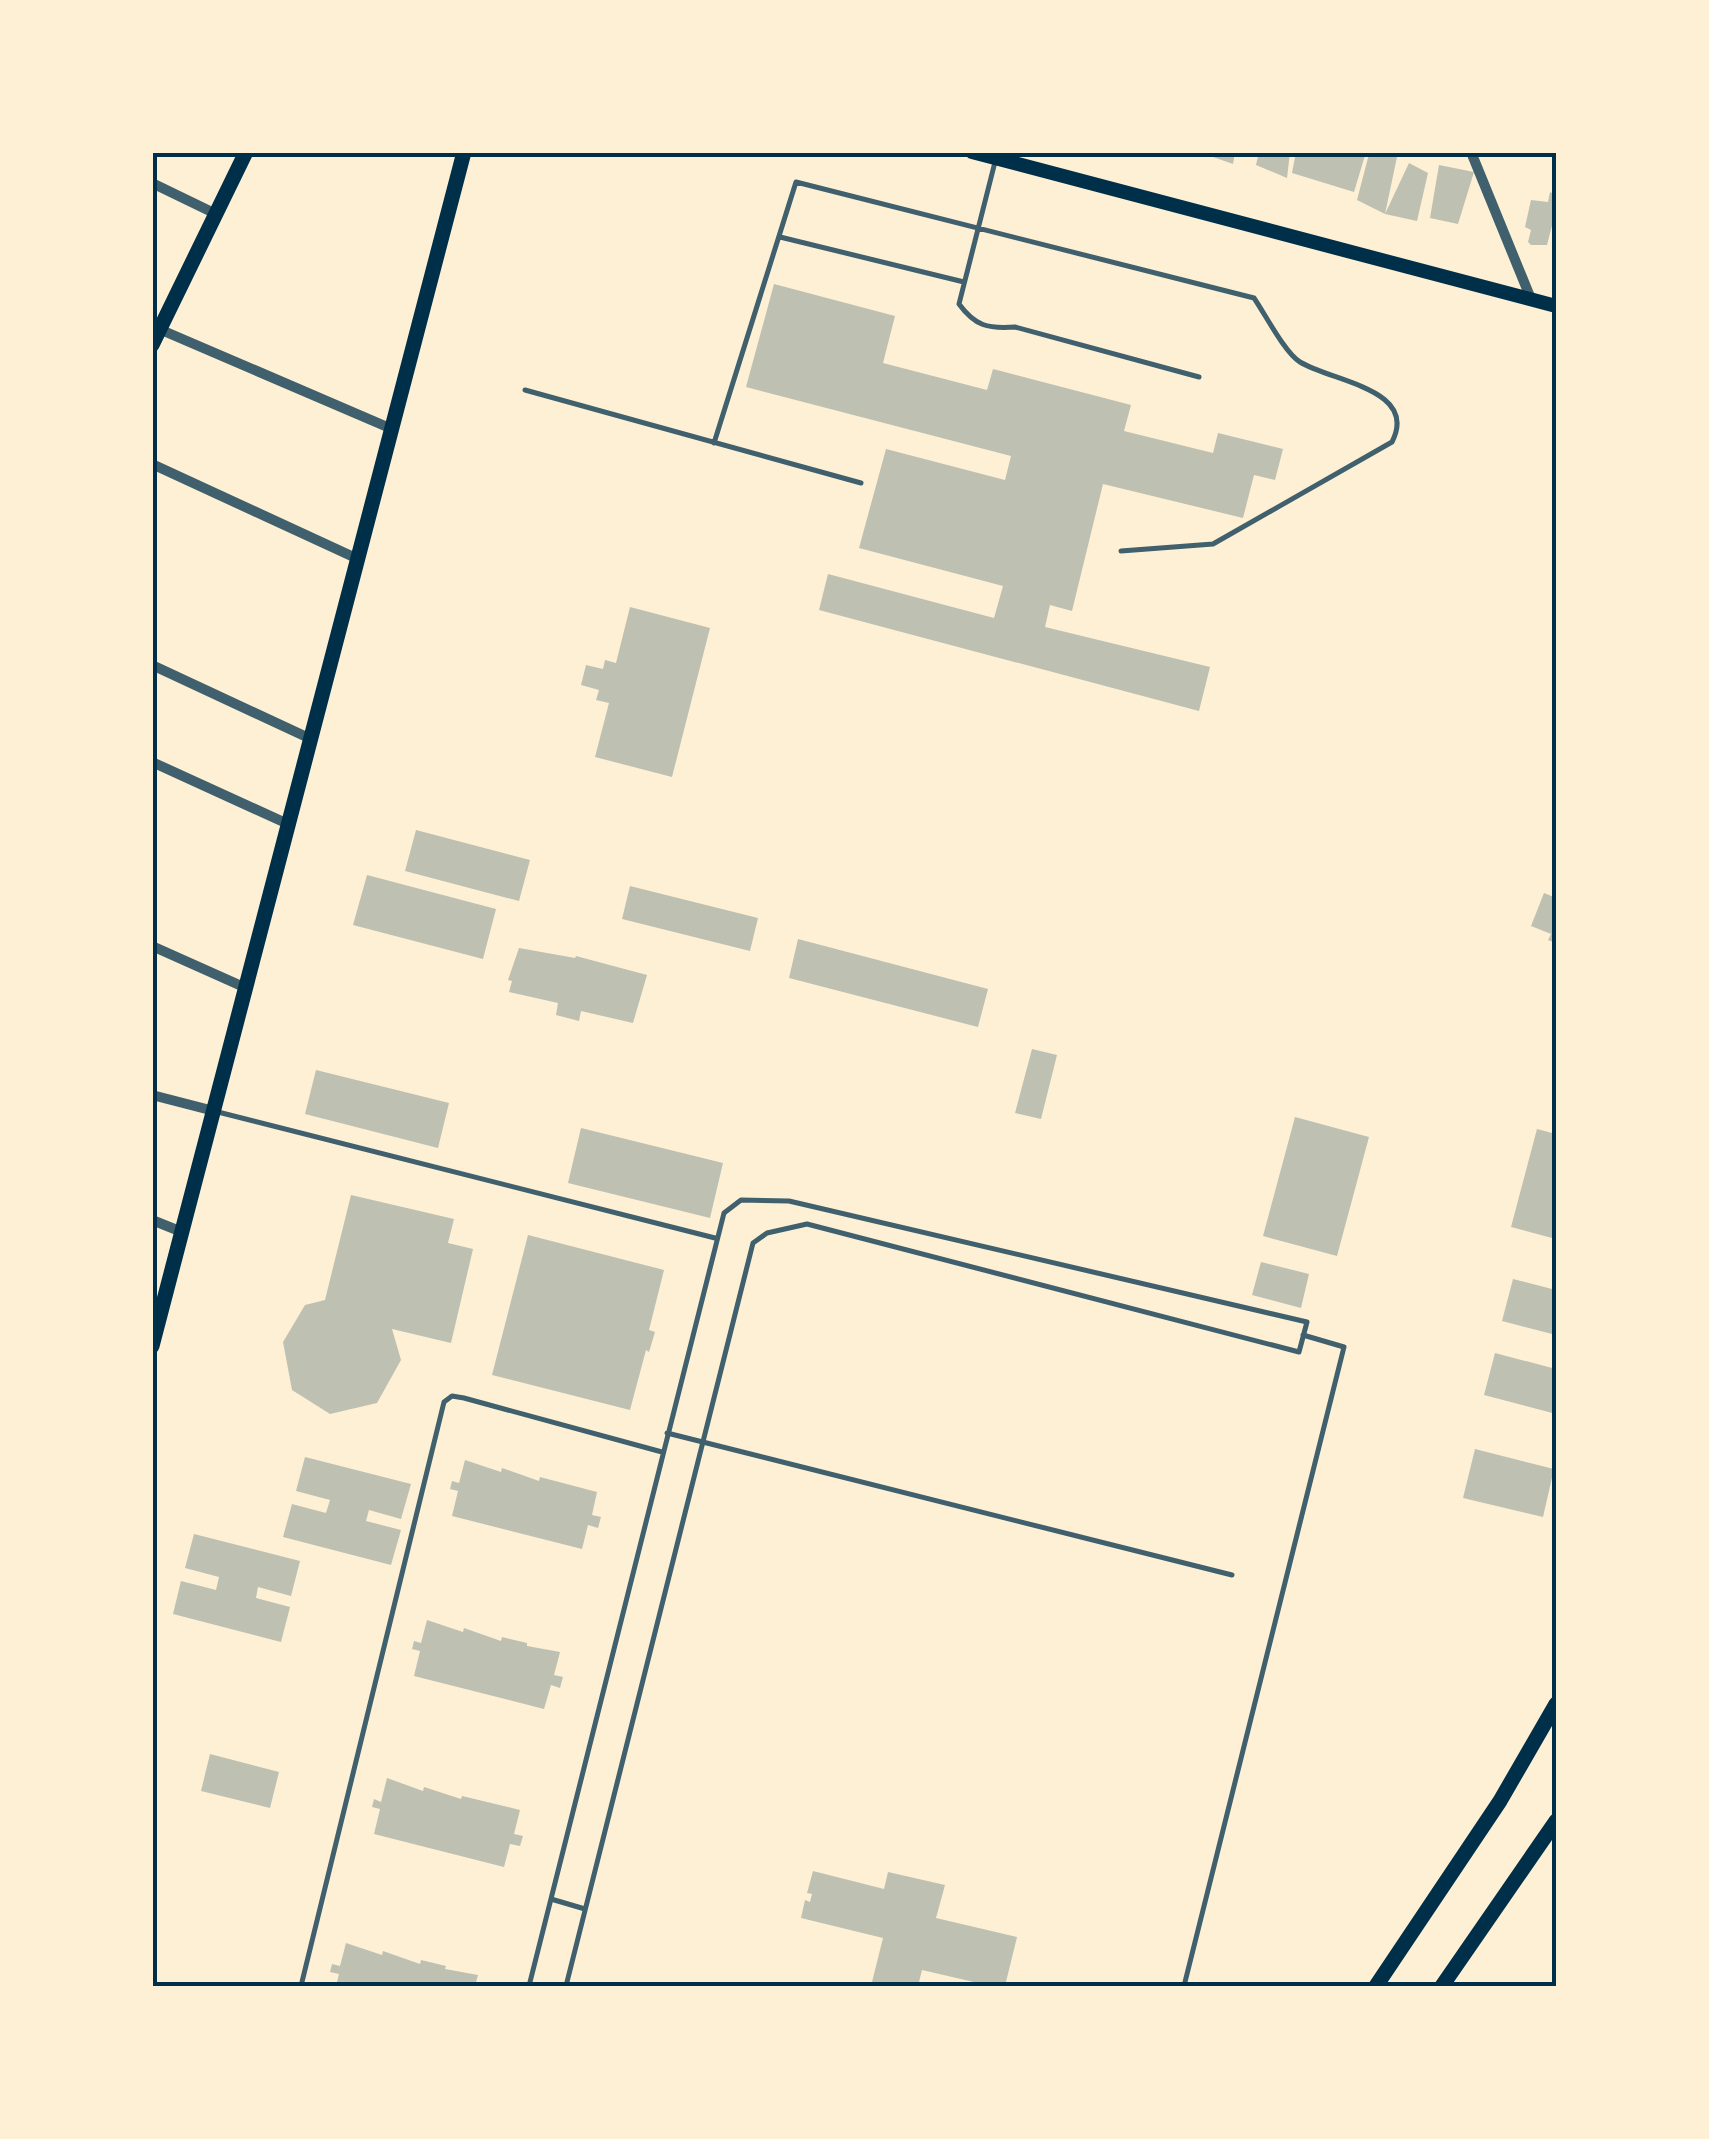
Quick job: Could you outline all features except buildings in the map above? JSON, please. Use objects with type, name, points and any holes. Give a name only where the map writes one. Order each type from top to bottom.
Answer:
[{"type":"main road","points":[[152,345],[156,327],[246,152]]},
{"type":"main road","points":[[152,1346],[464,152]]},
{"type":"main road","points":[[972,152],[1556,306]]},
{"type":"main road","points":[[1376,1986],[1500,1801],[1556,1704]]},
{"type":"main road","points":[[1442,1986],[1556,1821]]},
{"type":"street","points":[[1471,152],[1530,299]]},
{"type":"street","points":[[152,183],[216,214]]},
{"type":"street","points":[[156,327],[392,429]]},
{"type":"street","points":[[152,464],[358,559]]},
{"type":"street","points":[[152,665],[310,740]]},
{"type":"street","points":[[152,762],[288,824]]},
{"type":"street","points":[[152,946],[246,988]]},
{"type":"street","points":[[152,1095],[214,1110]]},
{"type":"street","points":[[152,1220],[182,1232]]},
{"type":"lane","points":[[997,156],[958,304],[972,321],[992,329],[1016,327],[1199,378]]},
{"type":"lane","points":[[714,443],[796,182],[1254,298],[1296,360],[1388,400],[1399,416],[1392,442],[1214,544],[1121,550]]},
{"type":"lane","points":[[780,237],[964,282]]},
{"type":"lane","points":[[525,390],[861,483]]},
{"type":"lane","points":[[214,1110],[716,1238]]},
{"type":"lane","points":[[529,1986],[724,1213],[741,1200],[789,1200],[1307,1322],[1299,1352],[807,1224],[767,1233],[753,1243],[566,1986]]},
{"type":"lane","points":[[1184,1986],[1344,1346],[1304,1335]]},
{"type":"lane","points":[[301,1986],[444,1402],[452,1396],[464,1398],[662,1452]]},
{"type":"lane","points":[[667,1433],[1232,1576]]},
{"type":"lane","points":[[550,1899],[585,1909]]}]
